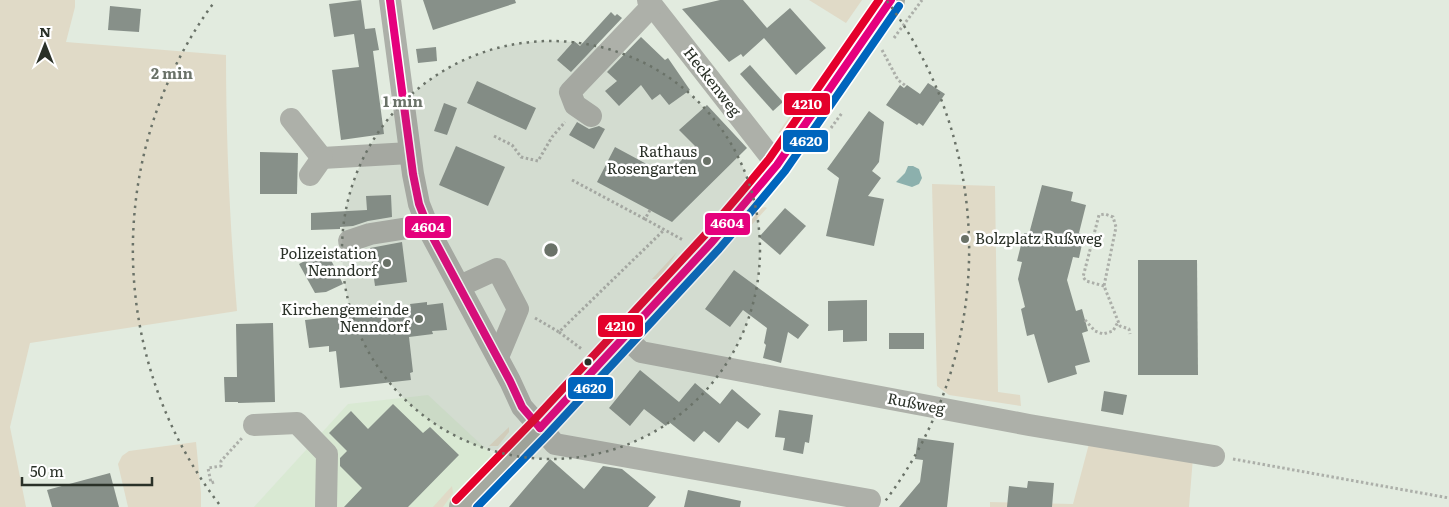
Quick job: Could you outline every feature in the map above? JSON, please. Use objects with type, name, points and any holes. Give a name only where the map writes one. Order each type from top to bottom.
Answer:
[{"type":"main road","points":[[463,507],[540,428],[712,242],[777,165],[891,0]]},
{"type":"street","points":[[390,0],[410,153],[419,204],[427,224],[498,357],[522,407],[555,444],[870,500]]},
{"type":"street","points":[[585,112],[575,105],[570,92],[650,3]]},
{"type":"street","name":"Heckenweg","points":[[650,3],[777,165]]},
{"type":"street","points":[[291,119],[316,166],[410,153]]},
{"type":"street","points":[[349,241],[370,234],[427,224]]},
{"type":"street","points":[[460,286],[497,269],[518,308],[498,357]]},
{"type":"street","name":"Rußweg","points":[[625,337],[641,352],[1029,425],[1214,456]]},
{"type":"street","points":[[254,425],[298,423],[327,454],[326,507]]},
{"type":"path","points":[[865,38],[884,51],[898,80],[906,86]]},
{"type":"path","points":[[494,136],[512,145],[521,156],[538,161],[552,136],[585,112]]},
{"type":"path","points":[[572,180],[683,240]]},
{"type":"path","points":[[645,219],[650,210]]},
{"type":"path","points":[[1104,286],[1086,281],[1083,277],[1099,215],[1105,214],[1113,217],[1116,228],[1104,286],[1120,326],[1129,329],[1130,334]]},
{"type":"path","points":[[559,332],[664,230]]},
{"type":"path","points":[[518,308],[559,332],[581,349]]},
{"type":"path","points":[[1085,320],[1095,331],[1103,334],[1113,332],[1118,321]]},
{"type":"path","points":[[214,482],[211,484],[208,468],[221,466],[221,461],[254,425]]},
{"type":"path","points":[[1214,456],[1449,498]]},
{"type":"shaded area","points":[[0,0],[75,0],[66,42],[226,55],[229,183],[237,311],[30,343],[10,427],[26,507],[0,507]]},
{"type":"shaded area","points":[[809,0],[862,0],[846,23]]},
{"type":"shaded area","points":[[801,100],[802,108],[787,130],[778,133]]},
{"type":"shaded area","points":[[932,184],[995,186],[998,392],[1020,395],[1021,406],[949,395],[937,386]]},
{"type":"shaded area","points":[[767,208],[748,229],[746,223],[756,209]]},
{"type":"shaded area","points":[[677,252],[660,279],[652,279]]},
{"type":"shaded area","points":[[428,395],[501,463],[462,507],[254,507],[348,404]]},
{"type":"shaded area","points":[[509,427],[509,432],[498,446],[489,446]]},
{"type":"shaded area","points":[[1090,440],[1193,457],[1189,507],[990,507],[990,502],[1073,504]]},
{"type":"shaded area","points":[[196,442],[201,507],[128,507],[118,464],[122,456],[129,451]]},
{"type":"shaded area","points":[[452,486],[453,493],[443,507],[433,507]]},
{"type":"water","points":[[908,166],[919,169],[922,178],[919,184],[912,187],[896,182],[905,173]]},
{"type":"building","points":[[361,0],[365,29],[375,28],[379,50],[373,51],[384,134],[341,140],[332,70],[359,67],[354,34],[334,37],[329,4]]},
{"type":"building","points":[[423,0],[515,0],[516,3],[433,30]]},
{"type":"building","points":[[720,0],[743,0],[767,28],[790,8],[826,48],[796,75],[764,38],[743,57],[741,54],[729,62],[682,9]]},
{"type":"building","points":[[110,6],[141,9],[139,32],[108,30]]},
{"type":"building","points":[[611,12],[615,16],[617,14],[622,18],[571,72],[557,60],[574,41],[580,46]]},
{"type":"building","points":[[641,37],[665,60],[668,58],[690,90],[669,105],[660,94],[652,100],[641,85],[619,106],[605,91],[617,81],[607,72]]},
{"type":"building","points":[[436,47],[437,61],[418,63],[416,49]]},
{"type":"building","points":[[750,65],[783,102],[773,111],[740,74]]},
{"type":"building","points":[[477,81],[536,108],[526,130],[467,103]]},
{"type":"building","points":[[928,83],[945,94],[923,126],[919,123],[917,125],[886,105],[900,85],[904,88],[907,85],[920,94]]},
{"type":"building","points":[[444,103],[457,108],[447,135],[434,131]]},
{"type":"building","name":"Rathaus Rosengarten","points":[[707,105],[747,148],[672,222],[597,182],[615,147],[667,175],[675,167],[680,170],[676,166],[695,146],[679,130]]},
{"type":"building","points":[[869,111],[884,122],[879,162],[872,171],[881,178],[868,196],[884,199],[874,246],[826,236],[839,178],[827,169]]},
{"type":"building","points":[[577,122],[589,129],[599,126],[605,129],[594,149],[569,135]]},
{"type":"building","points":[[456,146],[505,167],[488,206],[439,185]]},
{"type":"building","points":[[260,152],[298,153],[297,194],[260,194]]},
{"type":"building","points":[[1042,185],[1073,192],[1071,201],[1086,205],[1079,233],[1084,235],[1079,258],[1073,257],[1067,280],[1076,311],[1082,309],[1088,331],[1082,333],[1090,362],[1075,366],[1077,374],[1048,383],[1034,334],[1027,336],[1021,309],[1025,307],[1018,279],[1022,262],[1017,261],[1024,233],[1029,234]]},
{"type":"building","points":[[391,195],[392,217],[340,227],[340,229],[311,230],[311,213],[367,210],[366,196]]},
{"type":"building","points":[[785,208],[806,226],[780,255],[759,237]]},
{"type":"building","points":[[402,242],[407,282],[375,286],[370,248]]},
{"type":"building","points":[[326,250],[343,284],[326,292],[315,293],[299,264]]},
{"type":"building","points":[[1138,260],[1197,260],[1198,375],[1138,375]]},
{"type":"building","points":[[734,270],[809,325],[798,339],[788,332],[781,363],[763,358],[767,328],[743,310],[730,327],[705,309]]},
{"type":"building","points":[[867,300],[867,341],[843,342],[843,330],[828,331],[828,301]]},
{"type":"building","points":[[427,302],[427,305],[443,303],[447,330],[432,331],[433,334],[409,337],[413,372],[410,373],[411,380],[340,388],[336,351],[329,352],[329,346],[309,348],[305,320],[411,308],[410,304]]},
{"type":"building","points":[[273,323],[275,402],[225,402],[224,377],[237,377],[236,324]]},
{"type":"building","points":[[889,333],[924,333],[924,349],[889,349]]},
{"type":"building","points":[[640,370],[679,402],[695,383],[720,404],[732,389],[761,414],[748,429],[737,421],[719,443],[704,431],[694,442],[669,422],[666,426],[644,409],[630,426],[609,408]]},
{"type":"building","points":[[1104,391],[1127,395],[1123,415],[1101,411]]},
{"type":"building","points":[[393,404],[423,433],[430,427],[459,455],[408,507],[344,507],[362,488],[340,466],[340,458],[347,451],[329,433],[351,411],[368,429]]},
{"type":"building","points":[[779,410],[813,415],[809,443],[805,442],[803,454],[783,450],[785,438],[775,437]]},
{"type":"building","points":[[918,438],[954,443],[947,507],[899,507],[920,482],[923,460],[915,459]]},
{"type":"building","points":[[550,459],[584,489],[603,466],[622,469],[656,497],[648,507],[509,507]]},
{"type":"building","points":[[110,473],[119,507],[52,507],[47,490]]},
{"type":"building","points":[[1028,481],[1054,483],[1052,507],[1007,507],[1009,486],[1027,488]]},
{"type":"building","points":[[688,490],[741,501],[740,507],[684,507]]},
{"type":"transit line","name":"4604","points":[[390,0],[413,174],[419,204],[431,234],[522,407],[540,428]]},
{"type":"transit line","name":"4210","points":[[456,500],[533,421],[705,235],[740,194],[769,159],[879,0]]},
{"type":"transit line","name":"4604","points":[[540,428],[712,242],[777,165],[891,0]]},
{"type":"transit line","name":"4620","points":[[477,507],[547,435],[719,249],[756,206],[785,171],[899,6]]},
{"type":"place","name":"Rathaus Rosengarten","points":[[707,161]]},
{"type":"place","name":"Bolzplatz Rußweg","points":[[965,239]]},
{"type":"place","name":"Polizeistation Nenndorf","points":[[387,263]]},
{"type":"place","name":"Kirchengemeinde Nenndorf","points":[[419,319]]}]
